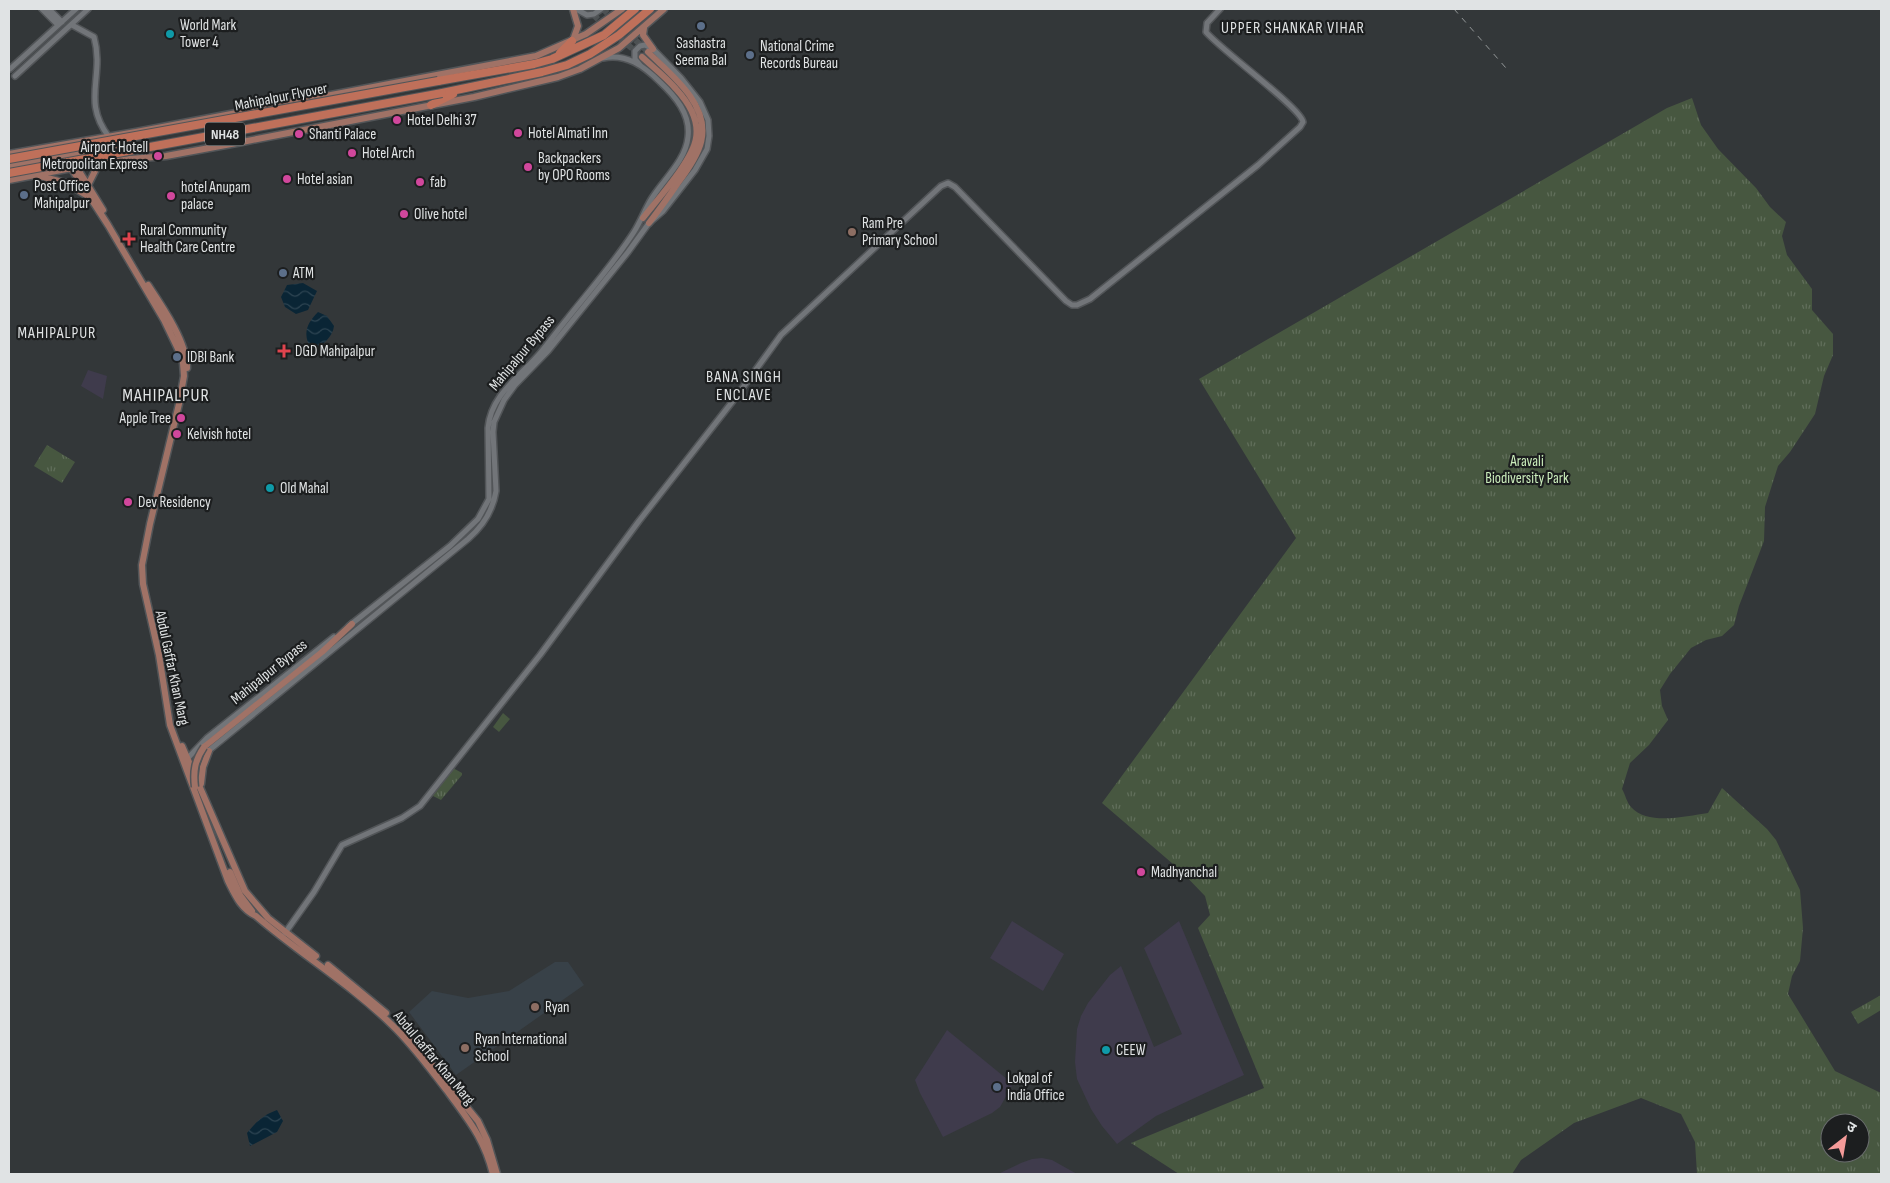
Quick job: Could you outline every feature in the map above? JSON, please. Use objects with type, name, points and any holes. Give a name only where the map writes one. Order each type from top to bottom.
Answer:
[{"type":"highway","name":"NH48","points":[[557,56],[604,35],[635,9]]},
{"type":"highway","name":"NH48","points":[[463,89],[567,65],[590,54],[620,35],[650,9]]},
{"type":"highway","points":[[557,56],[572,41]]},
{"type":"highway","name":"Mahipalpur Flyover","points":[[9,159],[534,64],[557,56]]},
{"type":"highway","points":[[431,105],[463,89]]},
{"type":"highway","name":"Mahipalpur Flyover","points":[[9,173],[463,89]]},
{"type":"main road","points":[[572,41],[578,26],[574,9]]},
{"type":"main road","points":[[9,154],[109,137],[536,56],[572,41],[599,26],[622,9]]},
{"type":"main road","points":[[9,180],[131,159],[170,156],[431,105],[558,77],[580,69],[618,48],[664,9]]},
{"type":"main road","points":[[645,27],[643,35],[650,50],[690,95],[699,112],[703,129],[700,149],[694,161],[649,223]]},
{"type":"main road","points":[[642,58],[665,78],[685,100],[693,115],[696,138],[688,158],[643,218]]},
{"type":"main road","points":[[9,168],[118,145],[122,134]]},
{"type":"main road","points":[[122,134],[131,159]]},
{"type":"main road","name":"Abdul Gaffar Khan Marg","points":[[60,146],[164,320],[184,366],[179,404],[150,524],[142,571],[145,597],[159,655],[170,722],[187,763],[242,884],[256,905],[285,933],[361,992],[414,1042],[478,1121],[487,1140],[497,1174]]},
{"type":"main road","points":[[9,164],[120,150],[126,151],[131,159]]},
{"type":"main road","points":[[88,185],[98,165]]},
{"type":"main road","name":"Abdul Gaffar Khan Marg","points":[[74,168],[88,185],[167,316],[181,343],[186,360],[186,380],[147,554],[145,571],[146,590],[162,650],[173,719],[232,888],[242,906],[249,913],[256,916],[331,973],[398,1030],[436,1076],[476,1130],[487,1152],[492,1174]]},
{"type":"main road","points":[[31,176],[57,180],[89,197]]},
{"type":"main road","points":[[256,916],[236,888],[193,775],[195,765],[198,756],[322,652],[352,624]]},
{"type":"street","points":[[42,9],[60,24]]},
{"type":"street","points":[[49,9],[60,24]]},
{"type":"street","points":[[10,69],[76,9]]},
{"type":"street","points":[[15,76],[88,9]]},
{"type":"street","points":[[574,9],[587,15],[594,14],[600,9]]},
{"type":"street","points":[[285,933],[314,892],[340,847],[402,818],[420,806],[540,655],[639,521],[736,397],[781,335],[941,186],[948,183],[955,187],[1066,301],[1072,305],[1077,305],[1090,298],[1145,256],[1258,165],[1300,127],[1304,120],[1292,107],[1206,32],[1208,23],[1220,9]]},
{"type":"street","points":[[72,25],[94,37],[98,60],[94,91],[95,108],[102,128],[109,137]]},
{"type":"street","points":[[640,65],[635,57],[637,49],[645,45],[650,50]]},
{"type":"street","name":"Mahipalpur Bypass","points":[[187,763],[207,738],[450,546],[478,520],[489,499],[488,428],[489,417],[495,405],[512,381],[541,353],[612,263],[643,218],[651,200],[681,157],[687,143],[689,132],[687,118],[677,100],[640,65],[616,57],[600,59]]},
{"type":"street","name":"Mahipalpur Bypass","points":[[187,763],[207,749],[468,539],[480,527],[494,501],[496,491],[493,432],[496,416],[504,400],[515,385],[548,351],[649,223]]},
{"type":"shaded area","points":[[88,370],[107,376],[103,399],[81,386]]},
{"type":"shaded area","points":[[1012,921],[1064,954],[1043,991],[990,958]]},
{"type":"shaded area","points":[[1179,921],[1244,1075],[1156,1116],[1117,1144],[1091,1109],[1077,1079],[1075,1062],[1077,1029],[1088,1003],[1110,975],[1121,966],[1154,1047],[1182,1034],[1144,948]]},
{"type":"shaded area","name":"Ryan International School","points":[[555,962],[568,962],[584,985],[456,1075],[409,1012],[432,991],[468,998],[509,991]]},
{"type":"shaded area","points":[[947,1030],[1013,1084],[1000,1107],[992,1113],[943,1137],[915,1080]]},
{"type":"shaded area","points":[[1032,1159],[1052,1160],[1077,1174],[998,1174]]},
{"type":"green space","name":"Aravali Biodiversity Park","points":[[1692,98],[1701,125],[1718,149],[1786,222],[1782,236],[1787,255],[1812,289],[1812,310],[1833,334],[1833,355],[1824,376],[1815,414],[1790,452],[1778,466],[1765,507],[1764,541],[1739,606],[1734,625],[1722,636],[1706,640],[1691,648],[1670,674],[1660,690],[1662,706],[1668,720],[1649,745],[1630,763],[1622,789],[1630,805],[1638,813],[1657,818],[1668,818],[1708,813],[1722,788],[1767,829],[1776,840],[1800,890],[1803,928],[1800,961],[1792,976],[1788,994],[1835,1071],[1881,1093],[1881,1174],[1697,1174],[1695,1142],[1681,1114],[1641,1098],[1574,1123],[1521,1160],[1512,1174],[1179,1174],[1131,1143],[1264,1088],[1198,928],[1210,915],[1205,896],[1180,870],[1102,803],[1296,538],[1199,379],[1667,108]]},
{"type":"green space","points":[[47,445],[75,462],[62,483],[34,466]]},
{"type":"green space","points":[[503,713],[510,719],[499,732],[493,727]]},
{"type":"green space","points":[[453,768],[462,773],[462,775],[441,800],[433,796],[434,793]]},
{"type":"green space","points":[[1881,995],[1881,1010],[1858,1024],[1851,1012]]},
{"type":"water","points":[[303,283],[317,291],[308,310],[296,314],[285,307],[281,297],[287,285]]},
{"type":"water","points":[[318,312],[327,316],[334,326],[332,334],[326,341],[312,350],[306,335],[308,325]]},
{"type":"water","points":[[277,1110],[283,1121],[277,1132],[250,1146],[247,1133],[260,1119]]},
{"type":"tunnel","points":[[587,9],[642,57]]},
{"type":"tunnel","points":[[603,9],[648,52]]},
{"type":"railway","points":[[1454,9],[1506,68]]},
{"type":"place","name":"Sashastra Seema Bal","points":[[701,26]]},
{"type":"place","name":"World Mark Tower 4","points":[[170,34]]},
{"type":"place","name":"National Crime Records Bureau","points":[[750,55]]},
{"type":"place","name":"Hotel Delhi 37","points":[[397,120]]},
{"type":"place","name":"Hotel Almati Inn","points":[[518,133]]},
{"type":"place","name":"Shanti Palace","points":[[299,134]]},
{"type":"place","name":"Hotel Arch","points":[[352,153]]},
{"type":"place","name":"Airport Hotell Metropolitan Express","points":[[158,156]]},
{"type":"place","name":"Backpackers by OPO Rooms","points":[[528,167]]},
{"type":"place","name":"Hotel asian","points":[[287,179]]},
{"type":"place","name":"fab","points":[[420,182]]},
{"type":"place","name":"Post Office Mahipalpur","points":[[24,195]]},
{"type":"place","name":"hotel Anupam palace","points":[[171,196]]},
{"type":"place","name":"Olive hotel","points":[[404,214]]},
{"type":"place","name":"Ram Pre Primary School","points":[[852,232]]},
{"type":"place","name":"Rural Community Health Care Centre","points":[[129,239]]},
{"type":"place","name":"ATM","points":[[283,273]]},
{"type":"place","name":"DGD Mahipalpur","points":[[284,351]]},
{"type":"place","name":"IDBI Bank","points":[[177,357]]},
{"type":"place","name":"Apple Tree","points":[[181,418]]},
{"type":"place","name":"Kelvish hotel","points":[[177,434]]},
{"type":"place","name":"Old Mahal","points":[[270,488]]},
{"type":"place","name":"Dev Residency","points":[[128,502]]},
{"type":"place","name":"Madhyanchal","points":[[1141,872]]},
{"type":"place","name":"Ryan","points":[[535,1007]]},
{"type":"place","name":"Ryan International School","points":[[465,1048]]},
{"type":"place","name":"CEEW","points":[[1106,1050]]},
{"type":"place","name":"Lokpal of India Office","points":[[997,1087]]},
{"type":"district","name":"UPPER SHANKAR VIHAR","points":[[1293,28]]},
{"type":"district","name":"MAHIPALPUR","points":[[57,333]]},
{"type":"district","name":"BANA SINGH ENCLAVE","points":[[744,386]]},
{"type":"district","name":"MAHIPALPUR","points":[[166,395]]}]
